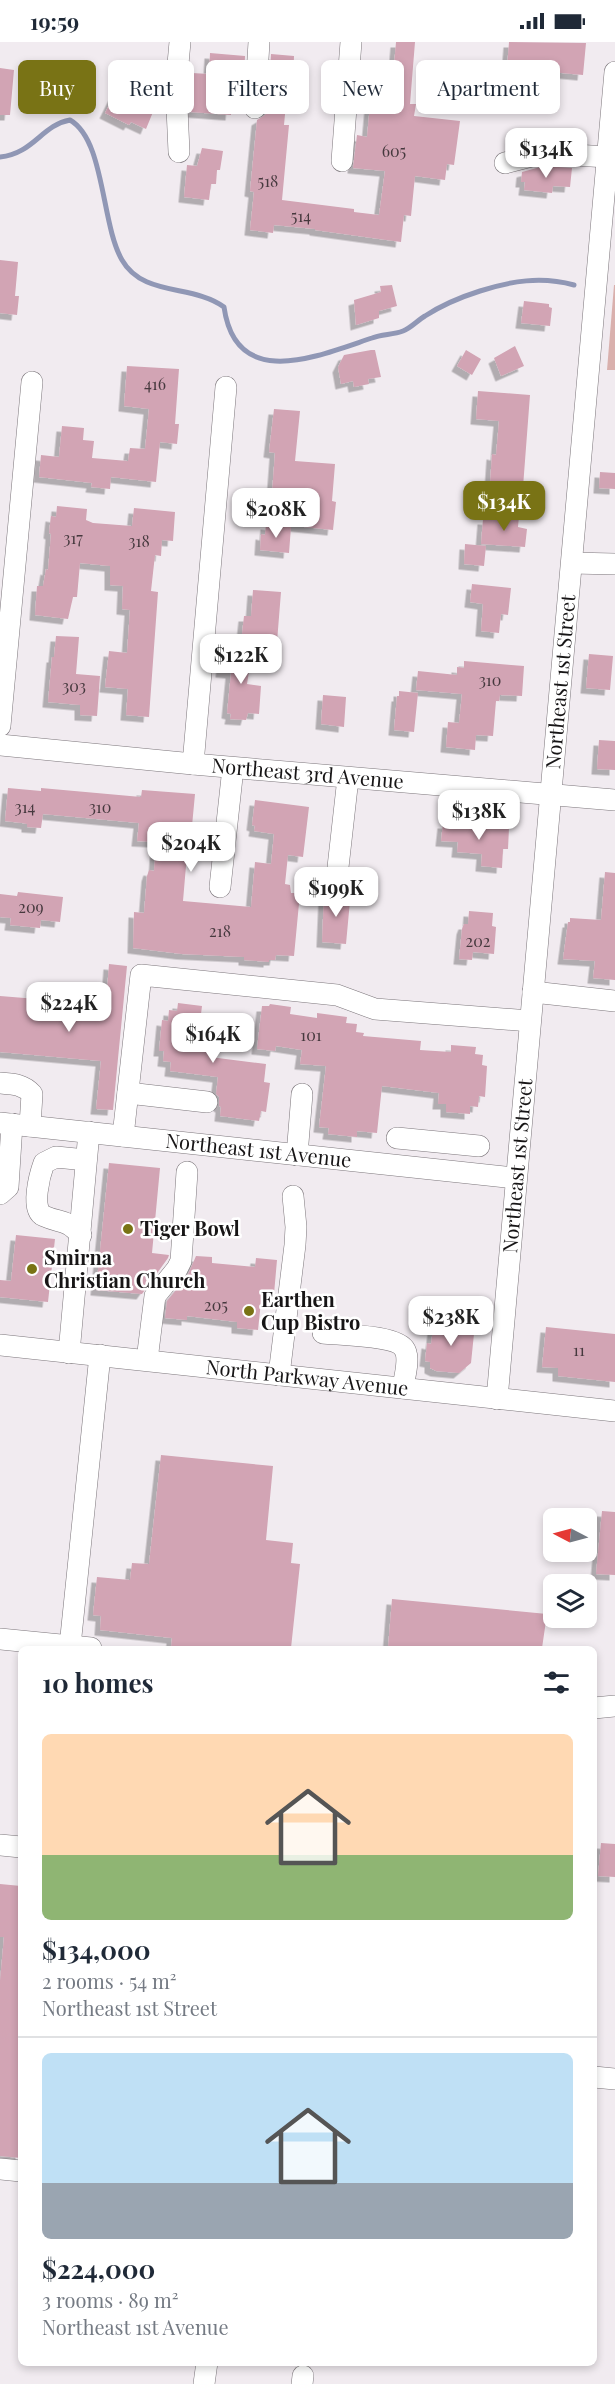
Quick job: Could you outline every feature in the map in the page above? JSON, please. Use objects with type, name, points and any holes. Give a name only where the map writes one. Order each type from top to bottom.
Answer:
[{"type":"street","points":[[179,152],[176,86],[180,42]]},
{"type":"street","points":[[258,60],[259,42]]},
{"type":"street","points":[[342,161],[351,42]]},
{"type":"street","name":"Northeast 1st Street","points":[[497,1399],[515,1178],[572,563],[607,251],[607,157],[614,103],[615,72]]},
{"type":"street","points":[[505,163],[543,153],[607,157]]},
{"type":"street","points":[[2,743],[32,382]]},
{"type":"street","points":[[193,764],[226,387]]},
{"type":"street","points":[[572,563],[615,564]]},
{"type":"street","name":"Northeast 3rd Avenue","points":[[2,743],[233,768],[615,800]]},
{"type":"street","points":[[220,887],[233,768]]},
{"type":"street","points":[[336,885],[348,778]]},
{"type":"street","points":[[123,1136],[141,975],[337,994],[375,1009],[530,1021]]},
{"type":"street","points":[[532,992],[615,1000]]},
{"type":"street","points":[[0,1083],[19,1085],[32,1094],[14,1124],[8,1187],[0,1194]]},
{"type":"street","points":[[128,1093],[207,1102]]},
{"type":"street","points":[[297,1155],[302,1094]]},
{"type":"street","name":"Northeast 1st Avenue","points":[[14,1124],[515,1178]]},
{"type":"street","points":[[69,1353],[89,1132]]},
{"type":"street","points":[[397,1138],[479,1146]]},
{"type":"street","points":[[420,1168],[422,1141]]},
{"type":"street","points":[[81,1235],[71,1225],[42,1216],[38,1210],[37,1201],[44,1163],[56,1157],[87,1160]]},
{"type":"street","points":[[147,1360],[155,1296],[181,1261],[187,1172]]},
{"type":"street","points":[[279,1375],[295,1245],[293,1196]]},
{"type":"street","points":[[323,1333],[390,1340],[402,1346],[407,1353],[403,1388]]},
{"type":"street","name":"North Parkway Avenue","points":[[0,1344],[615,1411]]},
{"type":"street","points":[[80,1646],[100,1355]]},
{"type":"street","points":[[0,1640],[69,1646]]},
{"type":"street","points":[[597,1708],[615,1706]]},
{"type":"street","points":[[0,1845],[18,1848]]},
{"type":"street","points":[[597,2077],[615,2079]]},
{"type":"street","points":[[0,2169],[18,2171]]},
{"type":"street","points":[[204,2384],[206,2366]]},
{"type":"shaded area","points":[[614,285],[615,370],[607,370]]},
{"type":"building","points":[[396,42],[415,42],[410,104],[416,104],[414,116],[460,121],[454,165],[447,164],[445,180],[415,176],[411,216],[404,215],[401,242],[274,225],[273,233],[250,230],[254,192],[250,191],[257,120],[266,114],[285,114],[284,125],[289,125],[282,200],[354,209],[354,212],[379,215],[385,171],[353,168],[357,135],[367,137],[369,114],[404,114],[404,60],[394,60]]},
{"type":"building","points":[[509,42],[586,43],[583,75],[560,73],[560,60],[508,60]]},
{"type":"building","points":[[210,53],[245,56],[245,60],[210,60]]},
{"type":"building","points":[[271,54],[294,56],[294,60],[271,60]]},
{"type":"building","points":[[0,68],[14,70],[10,115],[0,115]]},
{"type":"building","points":[[194,73],[206,74],[206,113],[194,112]]},
{"type":"building","points":[[108,107],[108,114],[152,114],[146,129],[131,122],[129,125],[105,113]]},
{"type":"building","points":[[202,148],[223,151],[220,170],[217,170],[216,184],[211,184],[209,200],[184,197],[187,165],[197,166]]},
{"type":"building","points":[[544,166],[572,168],[570,187],[553,186],[552,193],[524,190],[525,182],[521,182],[522,172]]},
{"type":"building","points":[[0,260],[18,262],[15,296],[19,296],[17,315],[0,313]]},
{"type":"building","points":[[392,285],[397,306],[379,311],[379,318],[356,325],[354,300],[381,292],[380,286]]},
{"type":"building","points":[[524,301],[549,304],[552,308],[550,326],[521,323]]},
{"type":"building","points":[[515,346],[524,366],[501,376],[494,358]]},
{"type":"building","points":[[375,350],[381,377],[368,379],[369,384],[354,387],[353,381],[341,384],[338,367],[344,355]]},
{"type":"building","points":[[466,350],[481,359],[472,375],[457,366]]},
{"type":"building","points":[[127,366],[179,369],[175,424],[179,424],[177,444],[160,442],[156,482],[111,477],[110,489],[91,487],[92,483],[39,477],[41,455],[59,457],[62,426],[84,428],[83,440],[94,441],[92,458],[128,461],[130,448],[145,449],[149,409],[124,406]]},
{"type":"building","points":[[478,391],[530,395],[523,487],[490,484],[492,454],[496,455],[499,421],[476,419]]},
{"type":"building","points":[[274,409],[300,411],[295,461],[335,464],[332,501],[336,502],[333,530],[294,526],[297,495],[272,493],[275,453],[269,452]]},
{"type":"building","points":[[600,472],[615,473],[615,489],[599,488]]},
{"type":"building","points":[[57,506],[87,509],[86,520],[93,523],[132,526],[134,508],[175,512],[173,541],[162,540],[161,556],[155,555],[151,591],[158,592],[149,717],[126,715],[128,689],[105,687],[109,651],[127,653],[130,610],[122,609],[123,586],[110,585],[110,566],[80,563],[77,597],[73,597],[68,619],[35,615],[37,586],[43,586],[46,569],[48,570],[51,516],[56,517]]},
{"type":"building","points":[[496,514],[519,516],[518,527],[527,529],[525,547],[481,544],[483,519],[496,520]]},
{"type":"building","points":[[266,524],[291,527],[289,553],[260,550],[261,534],[265,535]]},
{"type":"building","points":[[465,544],[486,546],[484,566],[464,564]]},
{"type":"building","points":[[472,584],[511,588],[508,615],[501,614],[499,633],[481,631],[483,604],[470,602]]},
{"type":"building","points":[[253,590],[281,592],[277,642],[257,640],[257,644],[241,643],[244,616],[251,616]]},
{"type":"building","points":[[56,636],[79,637],[76,674],[100,676],[97,716],[80,715],[80,705],[48,702]]},
{"type":"building","points":[[224,648],[252,653],[247,684],[261,686],[259,714],[248,713],[246,720],[230,719],[231,714],[227,713],[231,673],[221,672]]},
{"type":"building","points":[[589,654],[613,656],[610,690],[586,688]]},
{"type":"building","points":[[464,661],[524,666],[522,696],[500,695],[499,701],[496,701],[493,736],[476,735],[475,750],[446,747],[448,722],[459,723],[462,694],[416,690],[418,671],[457,675],[457,667],[464,668]]},
{"type":"building","points":[[399,691],[418,693],[414,732],[394,730]]},
{"type":"building","points":[[323,695],[346,697],[344,727],[321,724]]},
{"type":"building","points":[[599,740],[615,741],[615,770],[597,769]]},
{"type":"building","points":[[8,788],[41,791],[41,788],[141,797],[142,790],[195,794],[192,826],[170,824],[168,853],[187,854],[183,901],[251,907],[255,862],[271,864],[274,834],[254,831],[255,826],[252,825],[255,800],[309,807],[303,857],[288,855],[285,884],[290,885],[291,893],[300,893],[294,956],[276,955],[275,960],[269,960],[269,962],[244,960],[244,957],[182,954],[133,948],[134,912],[144,913],[147,876],[149,870],[154,871],[156,842],[137,841],[139,823],[43,814],[41,828],[5,821]]},
{"type":"building","points":[[443,823],[509,828],[508,849],[503,849],[502,868],[481,866],[482,854],[457,852],[458,842],[441,841]]},
{"type":"building","points":[[605,872],[615,873],[615,980],[593,978],[595,961],[563,959],[570,918],[601,920]]},
{"type":"building","points":[[347,890],[351,890],[346,944],[322,942],[324,895],[326,892],[334,898],[341,897]]},
{"type":"building","points":[[18,892],[63,897],[60,922],[41,920],[40,928],[10,925],[11,918],[0,917],[0,894],[17,896]]},
{"type":"building","points":[[469,911],[493,913],[492,926],[496,927],[494,954],[473,952],[472,960],[459,959],[462,929],[464,924],[468,924]]},
{"type":"building","points":[[109,964],[127,966],[113,1110],[96,1109],[101,1061],[0,1052],[0,996],[37,999],[36,1008],[43,1009],[43,1012],[105,1017]]},
{"type":"building","points":[[178,1003],[202,1006],[201,1014],[209,1015],[208,1025],[214,1026],[210,1057],[266,1064],[264,1082],[270,1083],[266,1112],[261,1111],[259,1121],[220,1116],[221,1107],[216,1094],[218,1077],[170,1071],[171,1062],[163,1061],[164,1051],[159,1051],[162,1020],[168,1021],[169,1010],[177,1011]]},
{"type":"building","points":[[270,1004],[291,1007],[290,1014],[317,1018],[317,1013],[347,1017],[346,1023],[357,1024],[356,1032],[364,1033],[363,1036],[421,1041],[420,1050],[451,1052],[451,1045],[476,1047],[475,1054],[483,1055],[482,1065],[487,1066],[485,1097],[479,1096],[478,1107],[470,1106],[470,1114],[446,1112],[446,1104],[438,1104],[439,1093],[382,1086],[377,1133],[357,1131],[357,1137],[328,1134],[329,1128],[319,1127],[326,1066],[300,1064],[302,1050],[276,1046],[275,1051],[257,1049],[262,1006]]},
{"type":"building","name":"Tiger Bowl","points":[[109,1163],[160,1168],[152,1253],[169,1255],[142,1294],[96,1290]]},
{"type":"building","name":"Smirna Christian Church","points":[[16,1235],[55,1239],[48,1302],[0,1297],[0,1280],[11,1281]]},
{"type":"building","points":[[196,1256],[212,1257],[212,1263],[255,1267],[256,1258],[277,1260],[274,1294],[262,1292],[258,1330],[237,1328],[237,1322],[187,1316],[187,1320],[165,1318],[167,1301],[187,1277]]},
{"type":"building","points":[[434,1321],[475,1324],[471,1363],[459,1373],[436,1371],[430,1368],[430,1362],[425,1361],[427,1343],[431,1344]]},
{"type":"building","points":[[546,1327],[615,1334],[615,1382],[558,1376],[558,1368],[542,1367]]},
{"type":"building","points":[[161,1455],[273,1466],[266,1540],[293,1543],[291,1563],[300,1564],[291,1646],[171,1646],[172,1638],[100,1630],[101,1616],[93,1615],[97,1577],[130,1580],[132,1563],[149,1564]]},
{"type":"building","points":[[602,1511],[615,1512],[615,1575],[596,1574]]},
{"type":"building","points":[[392,1599],[543,1614],[543,1628],[545,1628],[542,1646],[388,1646]]},
{"type":"building","points":[[601,1843],[615,1844],[615,1877],[598,1876]]},
{"type":"building","points":[[0,1884],[18,1886],[18,2158],[0,2156],[0,1981],[4,1937],[0,1937]]},
{"type":"waterway","points":[[0,157],[21,151],[52,127],[70,120],[81,130],[90,145],[115,244],[122,260],[131,272],[155,285],[198,295],[224,307],[232,333],[245,350],[262,359],[282,361],[305,359],[399,332],[452,302],[473,293],[503,285],[538,280],[574,285]]},
{"type":"place","name":"Tiger Bowl","points":[[128,1229]]},
{"type":"place","name":"Smirna Christian Church","points":[[32,1269]]},
{"type":"place","name":"Earthen Cup Bistro","points":[[249,1311]]}]
